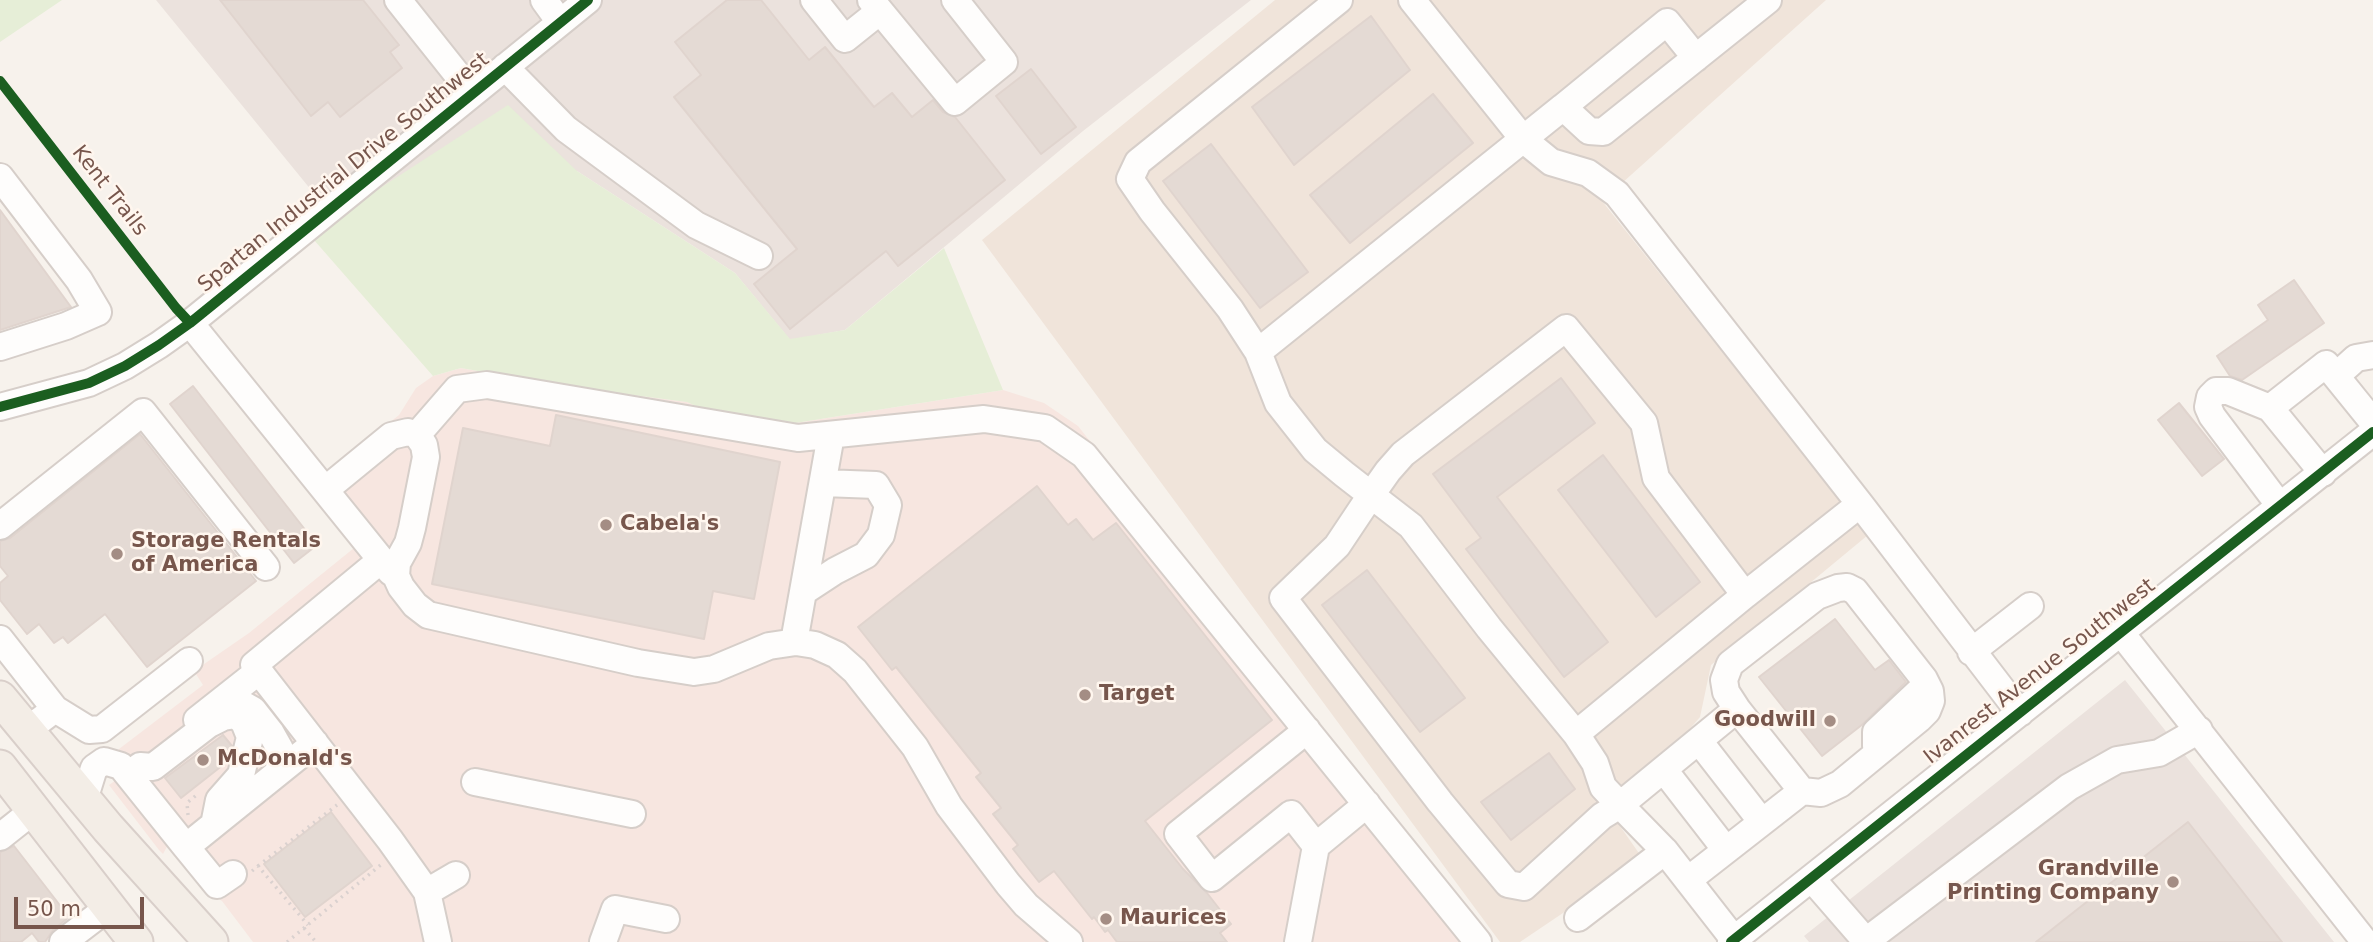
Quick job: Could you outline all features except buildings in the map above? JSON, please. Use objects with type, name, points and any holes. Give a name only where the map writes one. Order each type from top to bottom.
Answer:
[{"type":"main road","points":[[0,698],[84,800],[211,942]]},
{"type":"main road","points":[[0,767],[122,931]]},
{"type":"main road","points":[[33,810],[43,803],[52,802],[90,841],[123,865],[147,872]]},
{"type":"street","points":[[398,0],[472,93]]},
{"type":"street","points":[[544,0],[560,23]]},
{"type":"street","name":"Spartan Industrial Drive Southwest","points":[[0,407],[89,383],[125,366],[190,323],[588,0]]},
{"type":"street","points":[[814,0],[845,38],[876,5],[955,102],[1003,62],[955,0]]},
{"type":"street","points":[[1339,0],[1138,162],[1130,179],[1230,309],[1258,352],[1278,403],[1315,450],[1411,526],[1489,628],[1576,734],[1595,763],[1603,787],[1665,851],[1734,941]]},
{"type":"street","points":[[1412,0],[1524,140],[1551,162],[1588,173],[1617,194],[2020,713]]},
{"type":"street","points":[[1563,107],[1589,131],[1603,132],[1768,0]]},
{"type":"street","points":[[1258,352],[1667,22],[1696,58]]},
{"type":"street","points":[[505,67],[566,129],[696,225],[759,256]]},
{"type":"street","points":[[0,177],[79,280],[98,312],[66,326],[0,347]]},
{"type":"street","points":[[190,323],[382,560],[415,605],[428,615],[670,670],[694,672],[714,669],[769,646],[794,642],[815,645],[831,652],[855,671],[915,747],[949,806],[1008,884],[1026,905],[1069,942]]},
{"type":"street","points":[[1737,709],[1620,805],[1602,816],[1524,887],[1508,884],[1440,802],[1283,598],[1337,545],[1388,471],[1403,454],[1566,328],[1644,423],[1656,478],[1745,594]]},
{"type":"street","points":[[2336,376],[2356,358],[2373,355]]},
{"type":"street","points":[[2270,408],[2326,364],[2373,422]]},
{"type":"street","points":[[417,435],[457,389],[487,385],[798,438],[984,419],[1045,428],[1084,455],[1478,942]]},
{"type":"street","points":[[2280,506],[2212,416],[2208,407],[2210,397],[2216,391],[2228,391],[2270,408],[2323,472]]},
{"type":"street","points":[[0,526],[143,412],[266,567]]},
{"type":"street","points":[[325,490],[391,436],[408,432],[417,435],[424,445],[426,457],[410,535],[397,564],[398,582]]},
{"type":"street","name":"Ivanrest Avenue Southwest","points":[[1734,941],[2373,432]]},
{"type":"street","points":[[794,642],[831,435]]},
{"type":"street","points":[[803,592],[866,555],[881,535],[888,505],[876,485],[823,483]]},
{"type":"street","points":[[1576,734],[1745,594],[1860,504]]},
{"type":"street","points":[[382,560],[254,665],[427,892],[438,942]]},
{"type":"street","points":[[1838,587],[1855,591],[1926,685],[1931,701],[1927,710],[1876,755],[1830,790],[1812,793],[1802,791],[1737,709],[1726,692],[1724,680],[1730,664],[1817,596],[1838,587]]},
{"type":"street","points":[[1971,652],[2030,606]]},
{"type":"street","points":[[2121,633],[2365,942]]},
{"type":"street","points":[[0,639],[55,709],[89,730],[102,729],[188,661]]},
{"type":"street","points":[[228,708],[259,671]]},
{"type":"street","points":[[134,771],[238,701],[253,710],[271,733],[280,749],[279,772]]},
{"type":"street","points":[[186,847],[217,812],[241,775],[250,737],[244,723],[228,708]]},
{"type":"street","points":[[26,731],[55,709]]},
{"type":"street","points":[[1307,730],[1178,834],[1212,878],[1291,814],[1317,846]]},
{"type":"street","points":[[1812,878],[1866,942],[2069,787],[2117,760],[2159,753],[2199,730]]},
{"type":"street","points":[[1699,741],[1762,822]]},
{"type":"street","points":[[217,812],[279,772],[315,743]]},
{"type":"street","points":[[84,800],[94,768],[104,761],[134,771],[186,847],[217,885],[239,875]]},
{"type":"street","points":[[1664,770],[1726,850]]},
{"type":"street","points":[[475,782],[632,814]]},
{"type":"street","points":[[1688,880],[1802,791]]},
{"type":"street","points":[[1297,942],[1317,846],[1367,804]]},
{"type":"street","points":[[0,837],[33,810]]},
{"type":"street","points":[[1578,918],[1665,851]]},
{"type":"street","points":[[427,892],[456,875]]},
{"type":"street","points":[[603,942],[615,909],[666,919]]},
{"type":"street","points":[[63,942],[122,931]]},
{"type":"path","points":[[239,875],[258,866],[339,803]]},
{"type":"path","points":[[287,942],[388,859]]},
{"type":"path","points":[[258,866],[316,942]]},
{"type":"shaded area","points":[[156,0],[1251,0],[1083,131],[845,330],[790,340],[735,273],[577,171],[334,218]]},
{"type":"shaded area","points":[[1275,0],[1826,0],[1602,201],[1868,535],[1711,665],[1700,717],[1688,731],[1628,783],[1615,819],[1643,859],[1520,942],[1500,942],[982,240]]},
{"type":"shaded area","points":[[461,368],[556,385],[687,402],[728,421],[764,428],[1003,390],[1044,403],[1078,426],[1485,942],[253,942],[222,901],[211,894],[169,843],[163,854],[159,850],[109,785],[119,778],[111,769],[119,749],[203,685],[194,671],[249,633],[354,548],[307,488],[399,415],[416,388],[433,376]]},
{"type":"shaded area","points":[[2125,680],[2334,942],[1809,942],[1804,936]]},
{"type":"green space","points":[[0,0],[62,0],[0,42]]},
{"type":"green space","points":[[508,105],[577,171],[735,273],[790,339],[845,330],[944,248],[1003,390],[764,428],[728,421],[687,402],[556,385],[461,368],[433,376],[314,240],[334,218]]},
{"type":"cycle path","points":[[0,407],[89,383],[125,366],[159,345],[190,323],[588,0]]},
{"type":"cycle path","name":"Kent Trails","points":[[0,81],[190,323]]},
{"type":"cycle path","points":[[1731,942],[2373,432]]},
{"type":"place","name":"Cabela's","points":[[606,525]]},
{"type":"place","name":"Storage Rentals of America","points":[[117,554]]},
{"type":"place","name":"Target","points":[[1085,695]]},
{"type":"place","name":"Goodwill","points":[[1830,721]]},
{"type":"place","name":"McDonald's","points":[[203,760]]},
{"type":"place","name":"Grandville Printing Company","points":[[2173,882]]},
{"type":"place","name":"Maurices","points":[[1106,919]]}]
